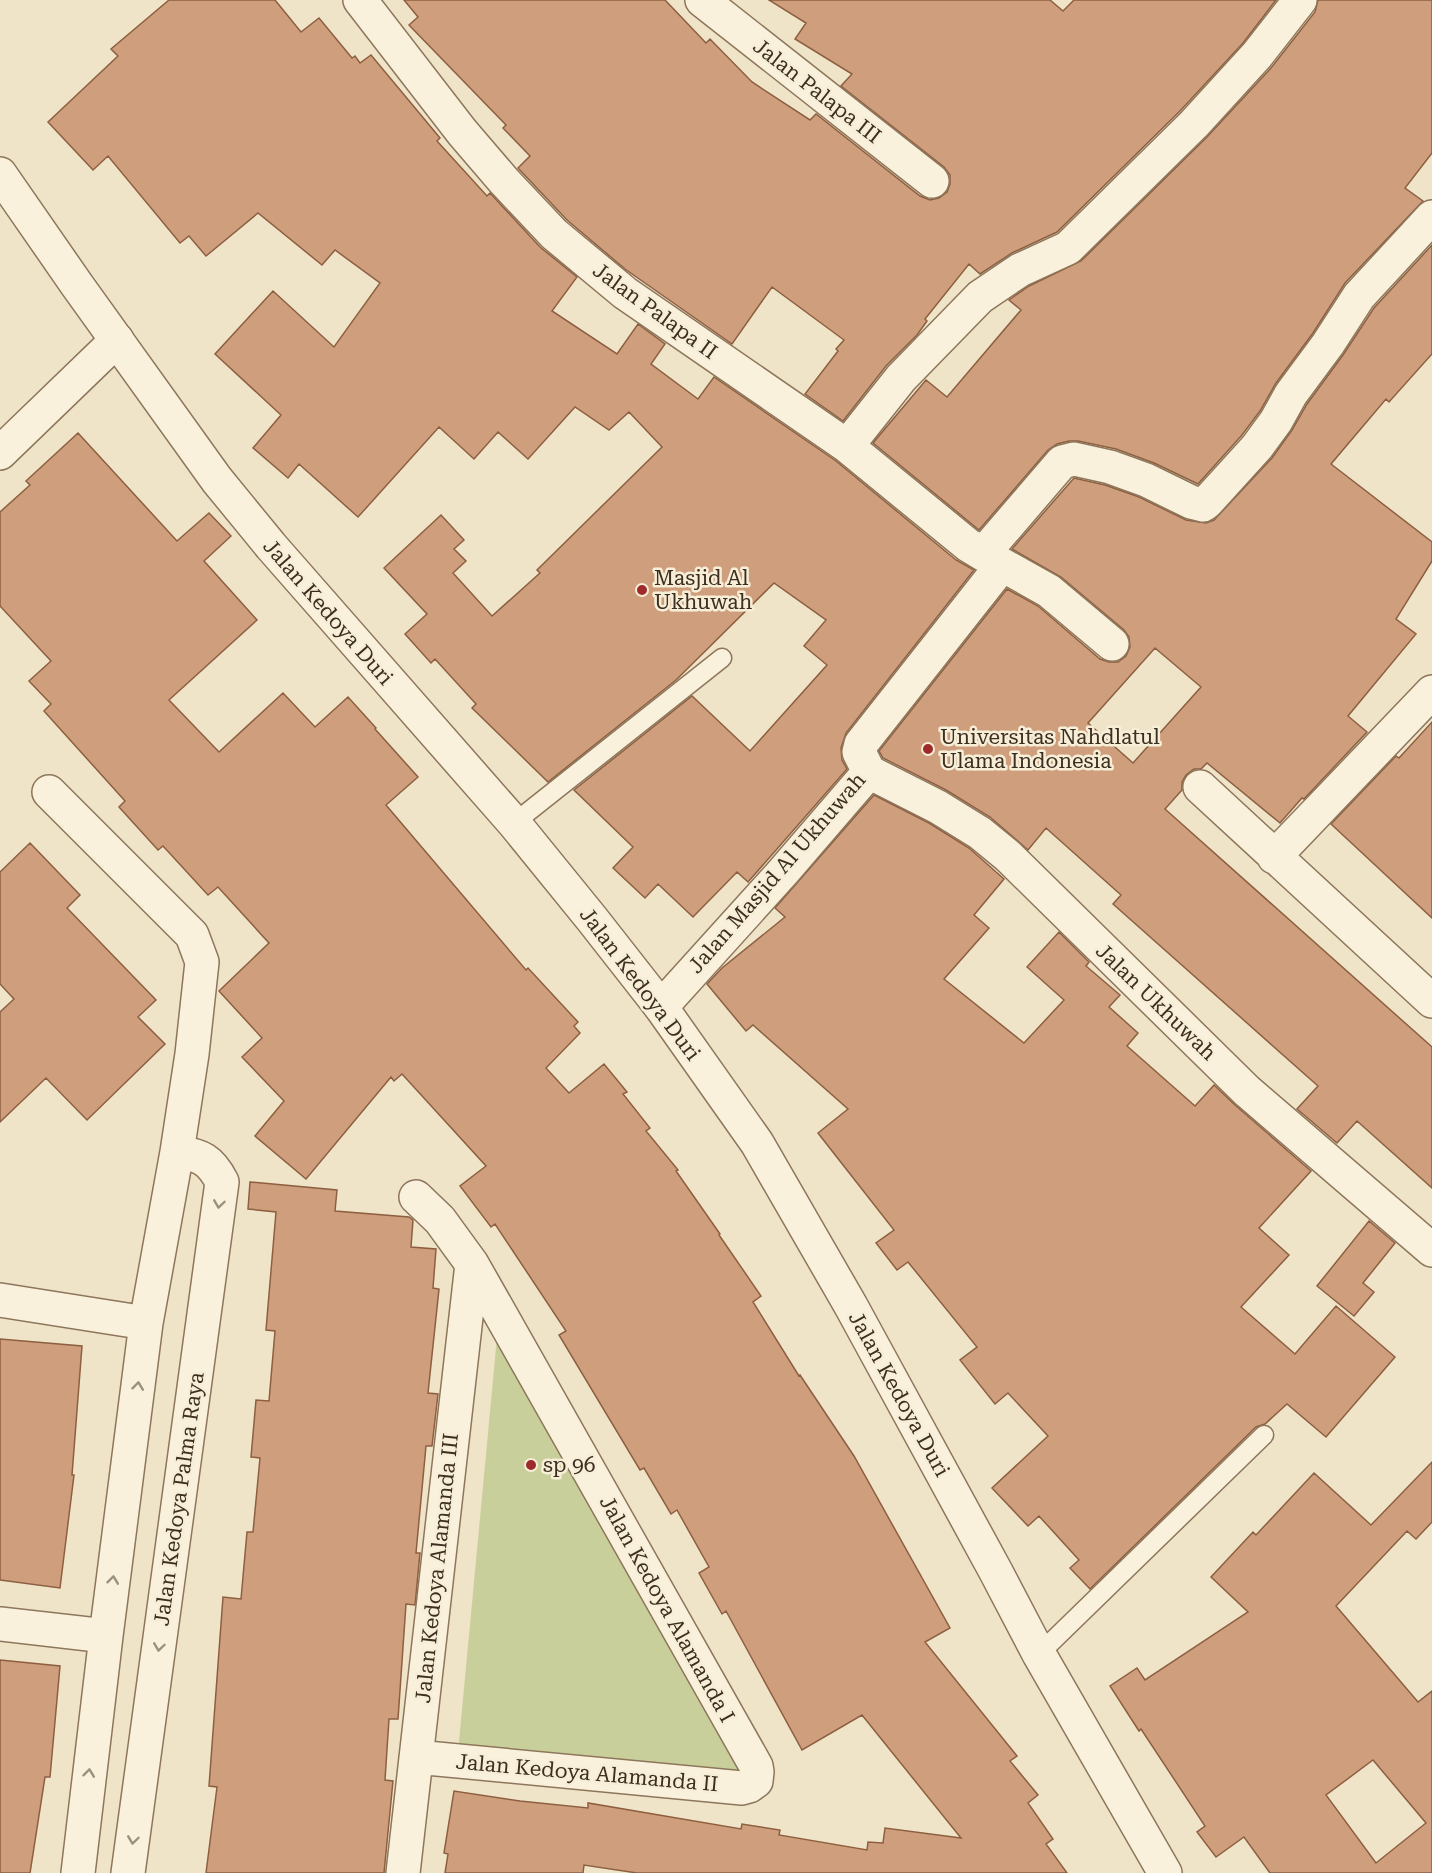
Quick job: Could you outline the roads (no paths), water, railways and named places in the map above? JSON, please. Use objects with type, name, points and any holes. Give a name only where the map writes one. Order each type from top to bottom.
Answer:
[{"type":"street","name":"Jalan Palapa II","points":[[360,0],[462,132],[554,234],[626,292],[847,446],[968,545],[1049,591],[1112,644]]},
{"type":"street","name":"Jalan Palapa III","points":[[702,0],[932,181]]},
{"type":"street","points":[[847,446],[901,378],[980,297],[1020,270],[1068,248],[1077,240],[1194,124],[1257,55],[1300,0]]},
{"type":"street","name":"Jalan Kedoya Duri","points":[[0,174],[217,480],[271,546],[514,823],[592,919],[661,1007],[763,1153],[851,1306],[1039,1654],[1165,1873]]},
{"type":"street","points":[[992,560],[1062,462],[1074,459],[1110,467],[1146,480],[1191,502],[1203,505],[1208,502],[1257,447],[1359,296],[1432,217]]},
{"type":"street","points":[[0,453],[117,340]]},
{"type":"street","name":"Jalan Masjid Al Ukhuwah","points":[[661,1007],[783,872],[869,772],[859,752],[861,744],[992,560]]},
{"type":"street","points":[[1274,857],[1432,692]]},
{"type":"street","name":"Jalan Ukhuwah","points":[[869,772],[938,807],[980,833],[1008,856],[1247,1091],[1432,1250]]},
{"type":"street","points":[[1200,787],[1432,1001]]},
{"type":"street","points":[[49,792],[192,935],[202,962],[192,1054],[177,1152],[146,1323],[78,1873]]},
{"type":"street","name":"Jalan Kedoya Palma Raya","points":[[128,1873],[222,1182],[216,1170],[204,1159],[192,1154],[177,1152]]},
{"type":"street","name":"Jalan Kedoya Alamanda I","points":[[416,1197],[440,1220],[472,1264],[756,1766],[756,1781]]},
{"type":"street","name":"Jalan Kedoya Alamanda III","points":[[403,1873],[472,1264]]},
{"type":"street","points":[[0,1300],[146,1323]]},
{"type":"street","points":[[0,1624],[106,1636]]},
{"type":"street","name":"Jalan Kedoya Alamanda II","points":[[416,1757],[742,1788],[756,1781]]},
{"type":"lane","points":[[514,823],[722,658]]},
{"type":"lane","points":[[1039,1654],[1264,1436]]},
{"type":"place","name":"Masjid Al Ukhuwah","points":[[642,590]]},
{"type":"place","name":"Universitas Nahdlatul Ulama Indonesia","points":[[928,749]]},
{"type":"place","name":"sp 96","points":[[531,1465]]}]
